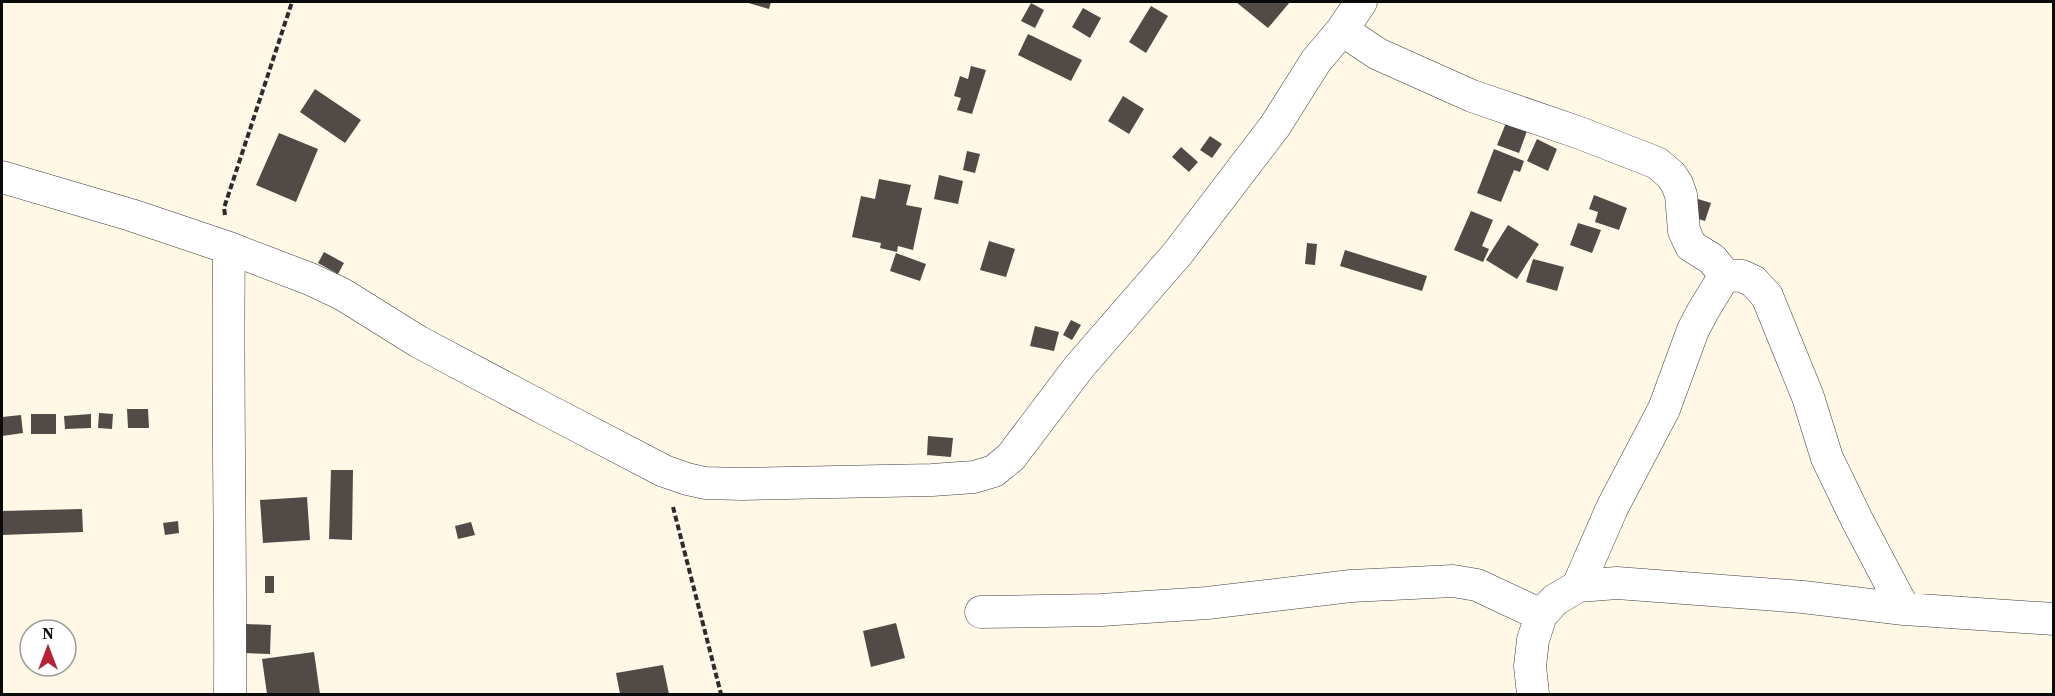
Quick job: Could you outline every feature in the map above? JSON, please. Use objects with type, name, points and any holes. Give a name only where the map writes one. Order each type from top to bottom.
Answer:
[{"type":"street","points":[[2,177],[131,215],[229,248],[302,276],[342,294],[420,342],[664,471],[705,483],[953,479],[984,475],[994,471],[1011,457],[1079,367],[1178,253],[1275,126],[1316,61],[1342,30],[1361,2]]},
{"type":"street","points":[[1342,30],[1378,54],[1472,96],[1580,133],[1657,163],[1671,175],[1681,195],[1684,231],[1691,246],[1712,259],[1725,275],[1742,276],[1753,281],[1767,296],[1808,397],[1827,458],[1904,609]]},
{"type":"street","points":[[229,248],[230,694]]},
{"type":"street","points":[[1578,586],[1612,508],[1664,409],[1694,330],[1725,275]]},
{"type":"street","points":[[981,612],[1101,610],[1207,603],[1351,586],[1453,580],[1477,585],[1541,615]]},
{"type":"street","points":[[1533,694],[1530,666],[1533,640],[1541,615],[1555,600],[1578,586],[1617,584],[1803,597],[1904,609],[2054,619]]},
{"type":"path","points":[[229,248],[224,208],[292,2]]},
{"type":"path","points":[[664,471],[721,694]]},
{"type":"building","points":[[745,2],[771,2],[769,9]]},
{"type":"building","points":[[1236,2],[1290,2],[1268,28]]},
{"type":"building","points":[[1031,3],[1044,10],[1035,28],[1021,21]]},
{"type":"building","points":[[1151,6],[1168,16],[1146,53],[1129,42]]},
{"type":"building","points":[[1083,8],[1101,18],[1090,38],[1072,27]]},
{"type":"building","points":[[1028,34],[1082,60],[1071,81],[1018,55]]},
{"type":"building","points":[[971,66],[986,70],[972,114],[957,110],[961,98],[954,96],[960,76],[968,79]]},
{"type":"building","points":[[315,89],[361,120],[345,143],[300,112]]},
{"type":"building","points":[[1123,96],[1144,109],[1129,134],[1108,121]]},
{"type":"building","points":[[1506,123],[1527,131],[1519,153],[1497,145]]},
{"type":"building","points":[[279,133],[318,149],[296,202],[256,185]]},
{"type":"building","points":[[1210,136],[1222,144],[1212,158],[1200,150]]},
{"type":"building","points":[[1537,139],[1557,149],[1548,171],[1527,161]]},
{"type":"building","points":[[1181,147],[1198,162],[1189,172],[1172,157]]},
{"type":"building","points":[[1494,149],[1524,161],[1520,172],[1514,170],[1501,202],[1477,193]]},
{"type":"building","points":[[967,151],[980,154],[975,173],[963,170]]},
{"type":"building","points":[[939,175],[963,181],[958,204],[934,199]]},
{"type":"building","points":[[879,179],[911,185],[906,205],[922,208],[913,250],[898,246],[897,252],[880,248],[881,243],[852,237],[861,196],[875,199]]},
{"type":"building","points":[[1594,195],[1627,208],[1619,230],[1595,222],[1598,212],[1589,209]]},
{"type":"building","points":[[1698,199],[1711,203],[1705,221],[1692,217]]},
{"type":"building","points":[[1471,211],[1493,220],[1482,246],[1489,249],[1483,262],[1454,250]]},
{"type":"building","points":[[1578,223],[1601,230],[1592,253],[1570,245]]},
{"type":"building","points":[[1508,225],[1539,244],[1517,279],[1486,260]]},
{"type":"building","points":[[989,241],[1015,249],[1006,277],[980,270]]},
{"type":"building","points":[[1307,243],[1317,244],[1315,265],[1305,264]]},
{"type":"building","points":[[1345,250],[1427,276],[1422,291],[1340,266]]},
{"type":"building","points":[[324,252],[344,263],[338,274],[318,263]]},
{"type":"building","points":[[896,253],[926,264],[920,281],[890,271]]},
{"type":"building","points":[[1533,259],[1564,267],[1557,291],[1526,282]]},
{"type":"building","points":[[1071,320],[1081,325],[1072,340],[1063,335]]},
{"type":"building","points":[[1035,326],[1059,332],[1054,351],[1030,346]]},
{"type":"building","points":[[127,409],[148,409],[149,428],[128,428]]},
{"type":"building","points":[[99,413],[113,414],[112,429],[98,428]]},
{"type":"building","points":[[31,414],[56,414],[56,434],[31,434]]},
{"type":"building","points":[[91,414],[91,428],[65,429],[64,416]]},
{"type":"building","points":[[21,415],[23,433],[2,436],[2,417]]},
{"type":"building","points":[[928,436],[953,438],[951,457],[927,455]]},
{"type":"building","points":[[331,470],[353,470],[352,540],[329,539]]},
{"type":"building","points":[[307,497],[310,540],[263,543],[260,500]]},
{"type":"building","points":[[82,509],[83,532],[2,535],[2,511]]},
{"type":"building","points":[[178,521],[179,533],[165,535],[163,523]]},
{"type":"building","points":[[471,522],[475,535],[458,539],[455,526]]},
{"type":"building","points":[[265,576],[274,576],[274,593],[265,593]]},
{"type":"building","points":[[896,623],[905,658],[871,667],[863,631]]},
{"type":"building","points":[[246,624],[271,625],[270,654],[244,653]]},
{"type":"building","points":[[314,652],[320,694],[267,694],[262,659]]},
{"type":"building","points":[[663,665],[669,694],[620,694],[616,673]]}]
